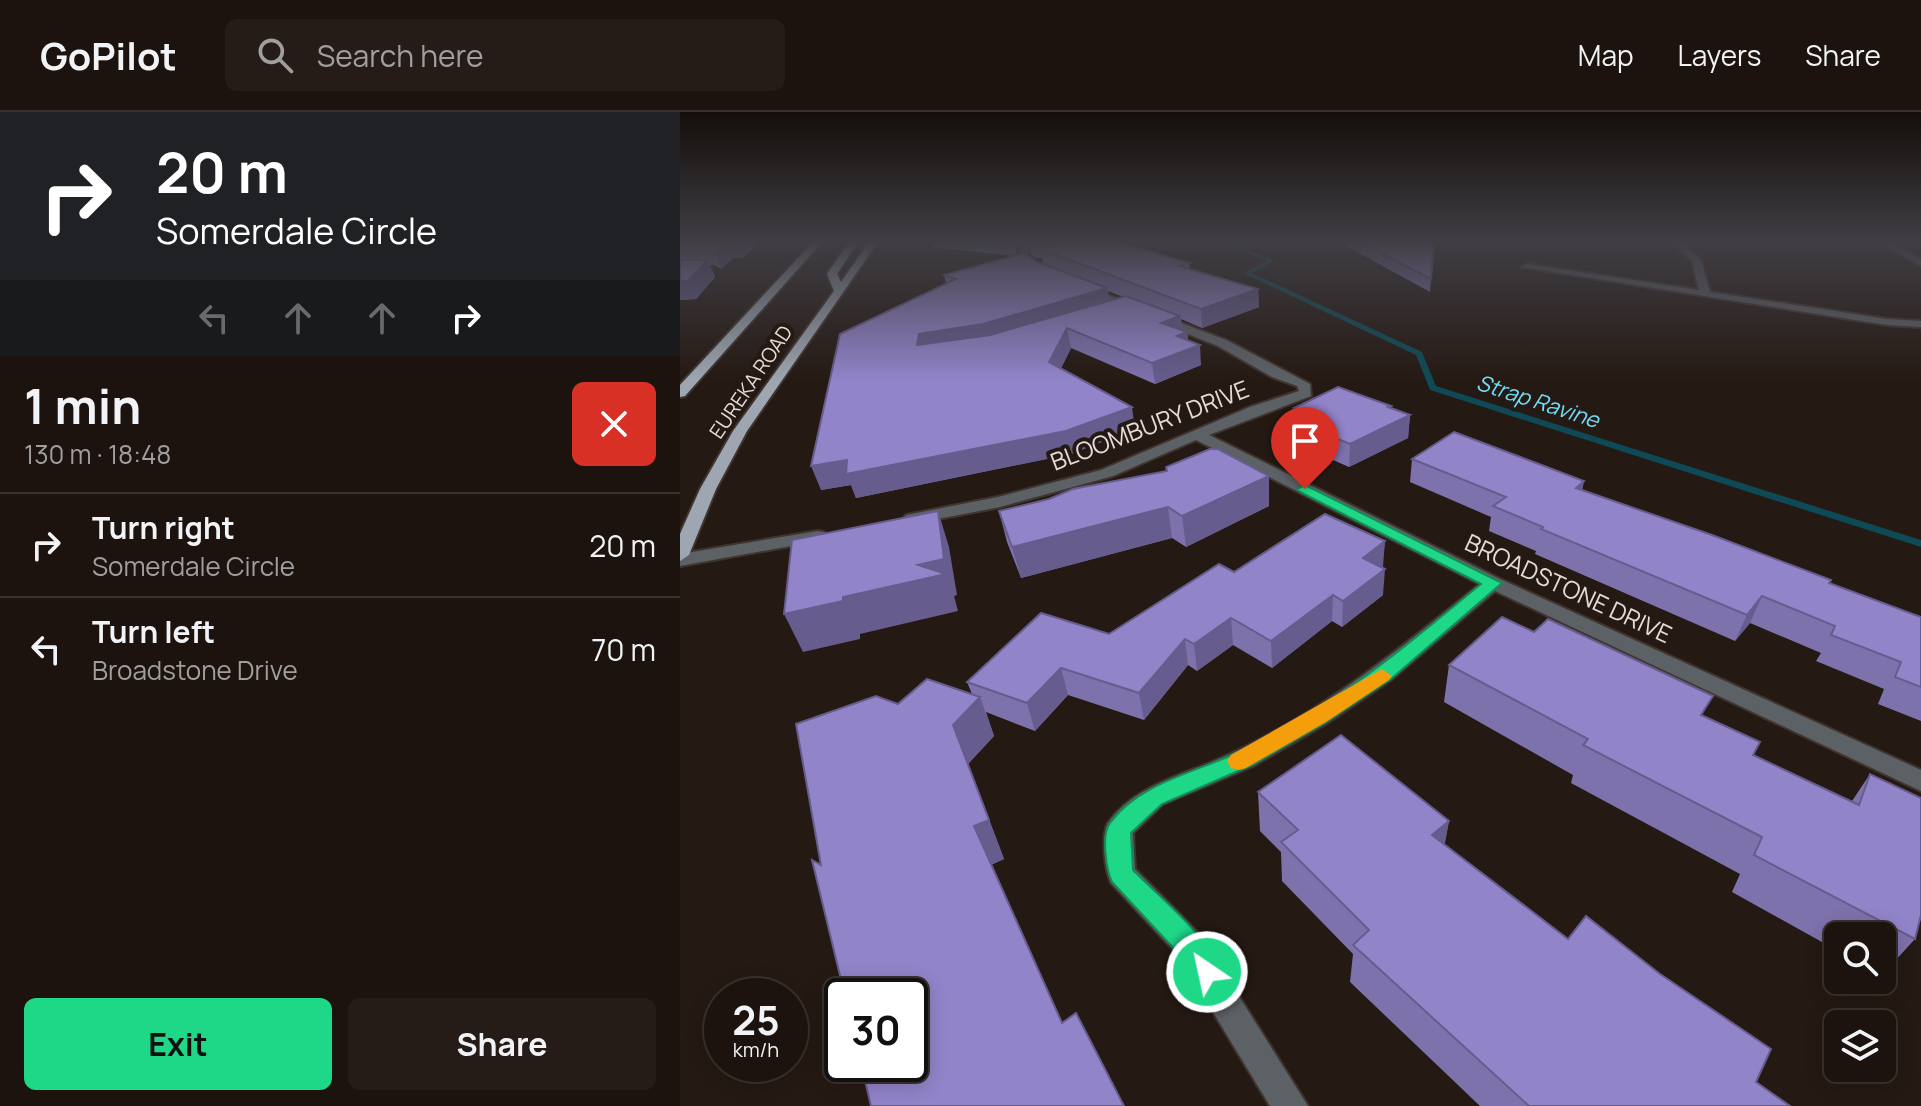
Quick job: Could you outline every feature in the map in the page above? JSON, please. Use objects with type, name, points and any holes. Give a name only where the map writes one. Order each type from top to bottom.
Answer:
[{"type":"main road","name":"EUREKA ROAD","points":[[680,393],[776,288]]},
{"type":"main road","name":"EUREKA ROAD","points":[[680,558],[708,489],[740,431],[839,290]]},
{"type":"street","points":[[1082,288],[1129,307]]},
{"type":"street","points":[[1668,288],[1887,322],[1921,324]]},
{"type":"street","points":[[1704,288],[1705,294]]},
{"type":"street","points":[[1101,315],[1129,307]]},
{"type":"street","name":"BLOOMBURY DRIVE","points":[[899,521],[1051,490],[1107,473],[1255,410],[1306,393],[1303,384],[1277,374],[1222,343],[1129,307]]},
{"type":"street","name":"BROADSTONE DRIVE","points":[[1197,435],[1493,583],[1921,781]]},
{"type":"street","points":[[680,558],[831,533]]},
{"type":"street","points":[[1290,1106],[1190,946],[1121,874],[1119,829],[1154,797],[1244,759],[1358,691],[1433,635],[1493,583]]},
{"type":"building","points":[[936,288],[1106,288],[983,324],[919,334],[917,345],[990,335],[1126,296],[1180,316],[1161,323],[1187,332],[1177,336],[1200,345],[1152,363],[1067,328],[1049,362],[1132,407],[1066,431],[846,474],[847,460],[811,466],[840,334]]},
{"type":"building","points":[[1146,288],[1258,289],[1201,309]]},
{"type":"building","points":[[1338,387],[1410,415],[1350,444],[1301,424],[1315,416],[1294,408]]},
{"type":"building","points":[[1454,432],[1584,481],[1576,488],[1712,535],[1921,617],[1921,687],[1895,677],[1901,662],[1831,635],[1835,626],[1762,596],[1747,615],[1541,529],[1543,527],[1493,506],[1506,497],[1412,459]]},
{"type":"building","points":[[1210,449],[1218,449],[1269,476],[1182,516],[1168,507],[1012,547],[999,511],[1049,499],[1073,489],[1167,471],[1166,467]]},
{"type":"building","points":[[938,511],[944,559],[918,565],[946,574],[784,614],[792,540]]},
{"type":"building","points":[[1325,514],[1385,541],[1363,558],[1385,569],[1343,601],[1333,595],[1271,641],[1231,618],[1194,644],[1185,639],[1139,693],[1061,668],[1027,703],[967,682],[1041,613],[1109,634],[1219,564],[1234,572]]},
{"type":"building","points":[[1502,617],[1534,632],[1548,619],[1713,696],[1701,715],[1760,742],[1753,755],[1859,805],[1870,774],[1921,798],[1921,915],[1915,939],[1896,929],[1896,922],[1882,922],[1754,855],[1762,837],[1583,745],[1588,739],[1449,665]]},
{"type":"building","points":[[927,679],[980,697],[953,725],[989,820],[974,826],[1062,1023],[1076,1013],[1124,1106],[871,1106],[865,1082],[928,1082],[928,978],[841,978],[812,860],[821,865],[796,724],[876,696],[898,704]]},
{"type":"building","points":[[1341,735],[1449,821],[1432,835],[1568,939],[1586,916],[1660,974],[1771,1049],[1756,1082],[1790,1106],[1529,1106],[1353,945],[1369,930],[1281,842],[1298,830],[1258,792]]},
{"type":"waterway","name":"Strap Ravine","points":[[1280,288],[1419,354],[1433,388],[1921,544]]},
{"type":"slow traffic","points":[[1239,761],[1319,717],[1382,676]]},
{"type":"route","points":[[1207,972],[1190,946],[1121,874],[1119,829],[1154,797],[1244,759],[1319,717],[1384,674],[1493,583],[1305,489]]}]
